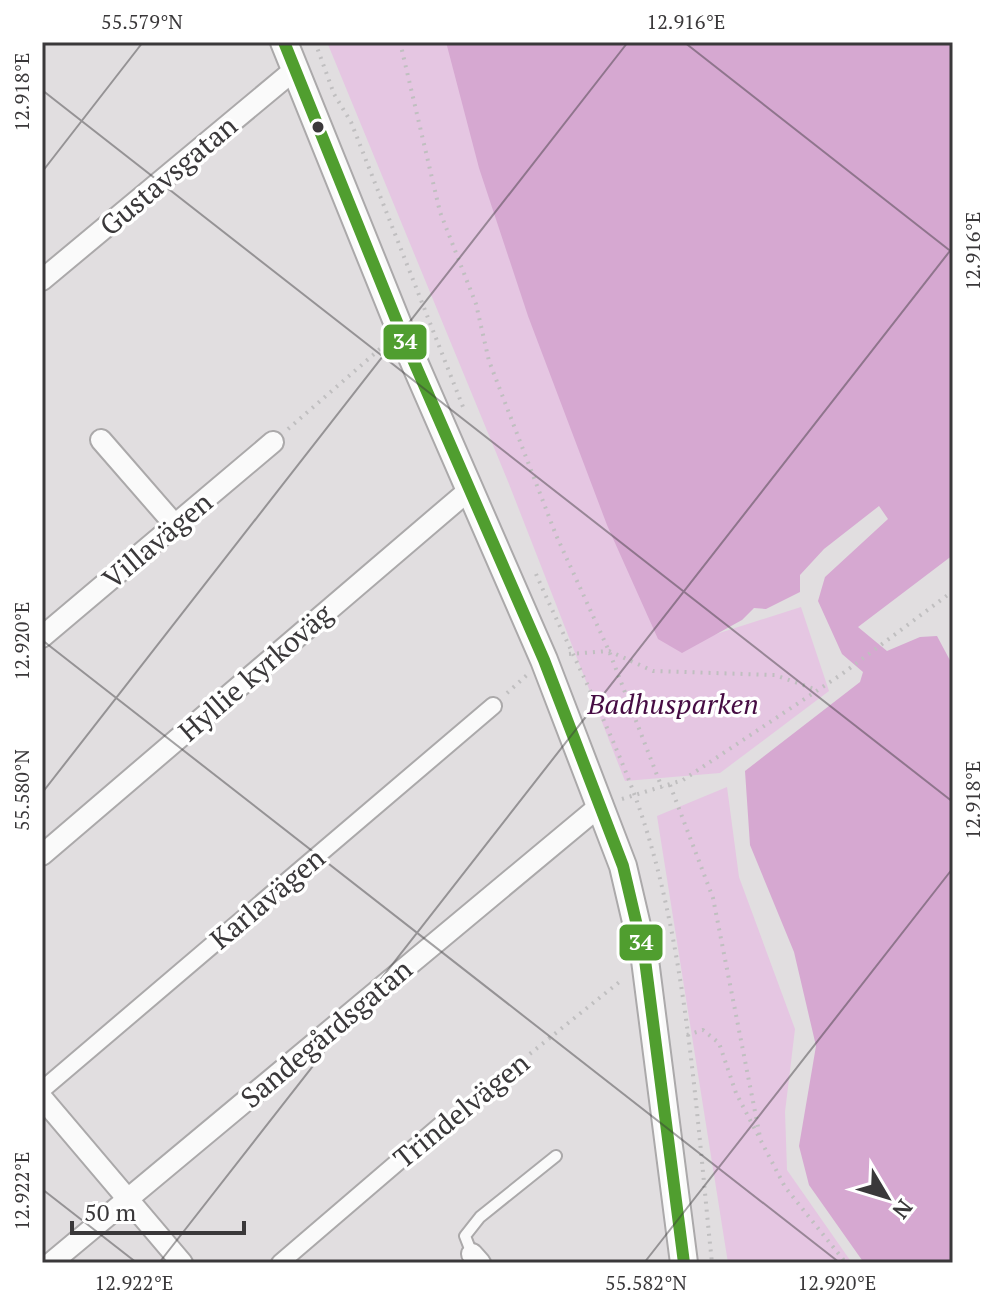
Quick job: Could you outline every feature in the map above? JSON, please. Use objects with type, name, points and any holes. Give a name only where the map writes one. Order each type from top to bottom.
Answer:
[{"type":"street","points":[[284,42],[293,71],[401,332],[602,804],[635,910],[645,960],[684,1263]]},
{"type":"street","name":"Gustavsgatan","points":[[42,280],[293,71]]},
{"type":"street","points":[[101,440],[175,525]]},
{"type":"street","name":"Villavägen","points":[[42,637],[273,442]]},
{"type":"street","name":"Hyllie kyrkoväg","points":[[42,855],[469,490]]},
{"type":"street","name":"Karlavägen","points":[[42,1090],[493,706]]},
{"type":"street","name":"Sandegårdsgatan","points":[[51,1263],[602,804]]},
{"type":"street","points":[[42,1098],[182,1263]]},
{"type":"street","name":"Trindelvägen","points":[[280,1263],[441,1125]]},
{"type":"lane","points":[[476,1259],[465,1236],[480,1217],[556,1156]]},
{"type":"path","points":[[315,42],[334,94],[351,122],[466,414]]},
{"type":"path","points":[[400,42],[440,212],[476,304],[489,361],[556,535],[609,651],[662,788]]},
{"type":"path","points":[[341,127],[351,122]]},
{"type":"path","points":[[273,442],[401,332]]},
{"type":"path","points":[[534,571],[635,796],[669,927],[687,1035],[712,1263]]},
{"type":"path","points":[[635,796],[670,785],[696,772],[818,691],[953,591]]},
{"type":"path","points":[[571,653],[609,651],[653,671],[775,675],[818,691]]},
{"type":"path","points":[[519,662],[531,691]]},
{"type":"path","points":[[670,785],[713,898],[760,1137]]},
{"type":"path","name":"Trindelvägen","points":[[441,1125],[628,975],[630,990]]},
{"type":"path","points":[[687,1035],[703,1030],[719,1043],[736,1093],[785,1187],[846,1263]]},
{"type":"green space","name":"Badhusparken","points":[[327,42],[464,42],[707,637],[801,607],[829,691],[720,773],[625,781],[509,484]]},
{"type":"green space","points":[[727,787],[739,877],[795,1029],[785,1112],[787,1170],[852,1263],[728,1263],[657,816]]},
{"type":"shaded area","points":[[446,42],[953,42],[953,555],[858,627],[887,651],[920,637],[937,636],[953,666],[953,1263],[864,1263],[809,1185],[799,1146],[816,1046],[794,952],[750,845],[745,771],[860,682],[863,672],[842,654],[818,601],[825,577],[888,519],[879,506],[824,549],[800,575],[800,592],[766,609],[754,608],[742,620],[682,653],[658,639],[607,525],[528,316],[479,168]]},
{"type":"transit line","name":"34","points":[[284,42],[401,332],[544,660],[623,866],[645,960],[684,1263]]}]
